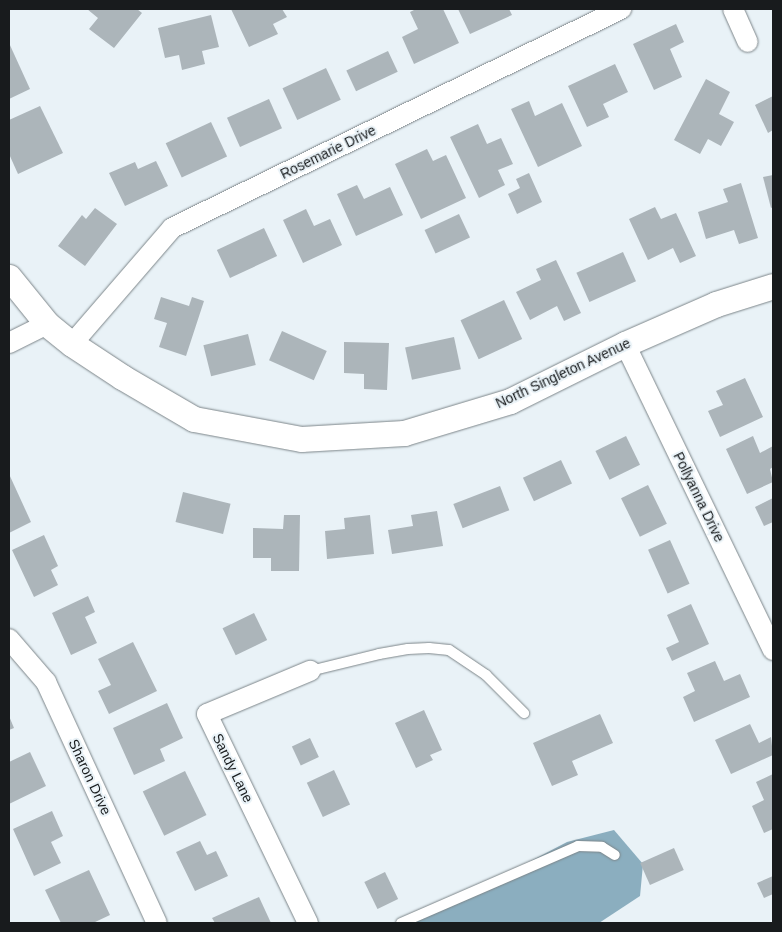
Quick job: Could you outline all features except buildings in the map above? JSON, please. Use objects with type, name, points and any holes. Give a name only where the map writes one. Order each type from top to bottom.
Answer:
[{"type":"street","name":"Rosemarie Drive","points":[[72,344],[172,228],[621,9]]},
{"type":"street","points":[[733,9],[748,42]]},
{"type":"street","name":"North Singleton Avenue","points":[[9,277],[47,324],[72,344],[122,377],[194,419],[301,439],[404,433],[510,401],[625,344],[716,304],[773,286]]},
{"type":"street","points":[[9,343],[47,324]]},
{"type":"street","name":"Pollyanna Drive","points":[[625,344],[773,650]]},
{"type":"street","name":"Sharon Drive","points":[[9,639],[46,682],[158,923]]},
{"type":"street","name":"Sandy Lane","points":[[308,923],[207,714],[310,671]]},
{"type":"lane","points":[[310,671],[408,649],[429,648],[449,650],[486,675],[524,713]]},
{"type":"lane","points":[[401,923],[578,846],[602,847],[615,855]]},
{"type":"water","points":[[614,830],[643,864],[640,896],[599,923],[413,923],[567,842]]}]
